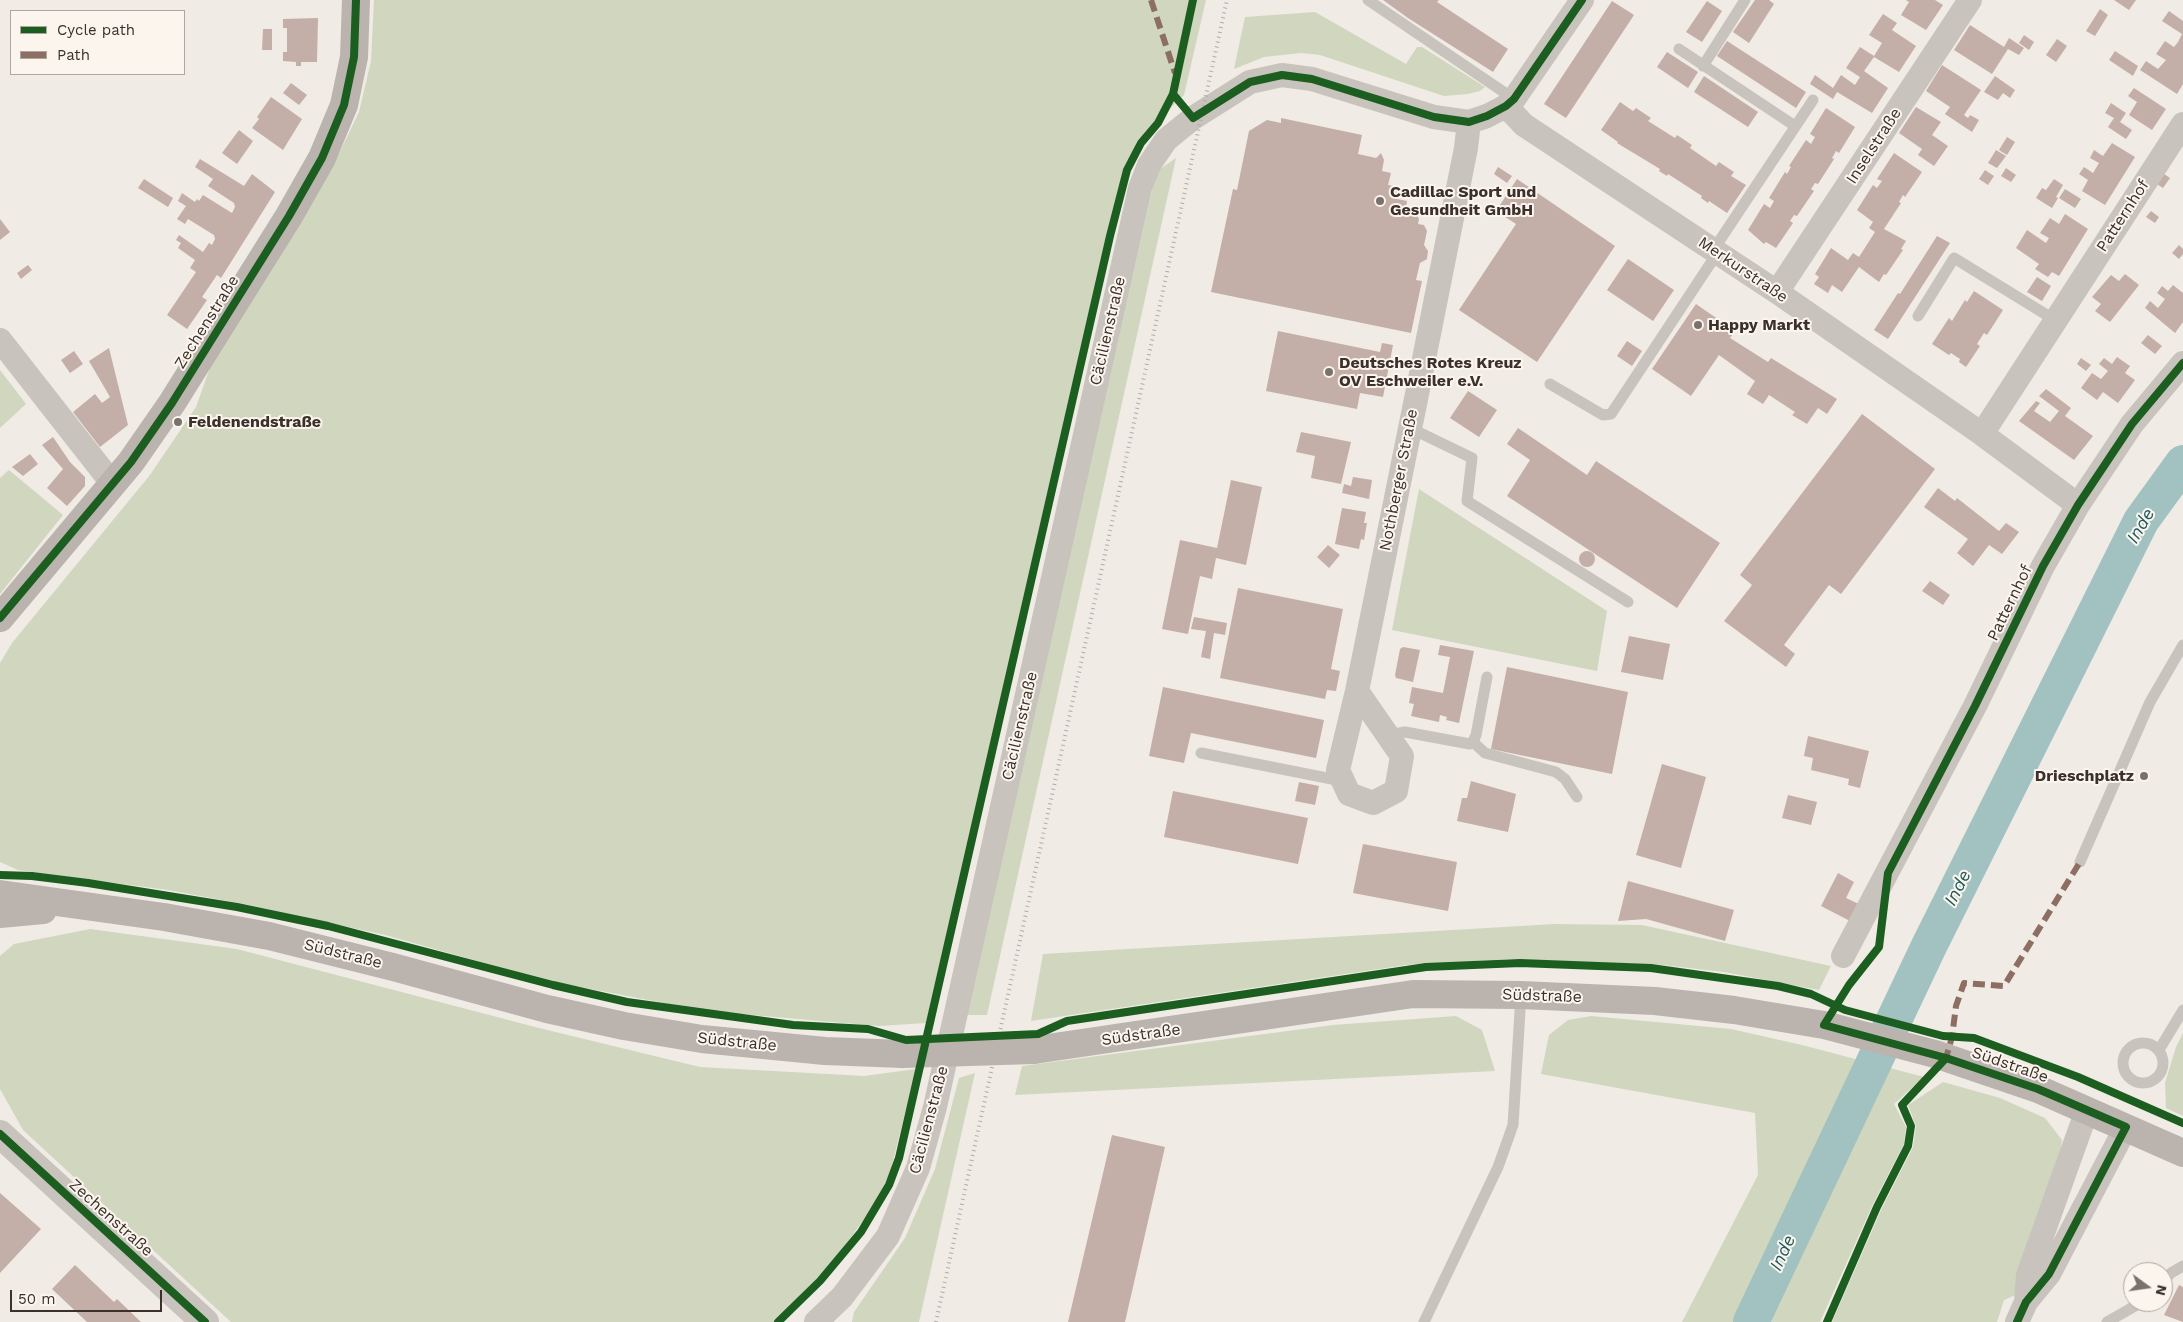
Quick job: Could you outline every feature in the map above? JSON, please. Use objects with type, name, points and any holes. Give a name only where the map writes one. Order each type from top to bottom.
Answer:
[{"type":"main road","name":"Zechenstraße","points":[[0,618],[130,462],[172,404],[290,216],[322,158],[344,105],[354,57],[356,0]]},
{"type":"main road","name":"Südstraße","points":[[0,894],[87,906],[269,936],[393,966],[547,1009],[624,1026],[712,1040],[825,1051],[903,1054],[1034,1050],[1413,994],[1521,994],[1655,1001],[1734,1010],[1836,1027],[1935,1054],[2038,1089],[2183,1153]]},
{"type":"main road","name":"Südstraße","points":[[0,914],[87,906]]},
{"type":"street","points":[[1469,122],[1487,116],[1510,102],[1582,0]]},
{"type":"street","name":"Inselstraße","points":[[1777,292],[1970,0]]},
{"type":"street","name":"Cäcilienstraße","points":[[816,1322],[842,1296],[888,1236],[918,1168],[937,1097],[1140,188],[1149,165],[1166,140],[1193,118],[1250,82],[1282,75],[1312,79],[1434,118],[1469,122]]},
{"type":"street","name":"Merkurstraße","points":[[1510,102],[1524,125],[1777,292],[1982,434],[2078,505]]},
{"type":"street","name":"Nothberger Straße","points":[[1343,782],[1338,770],[1410,428],[1466,148],[1469,122]]},
{"type":"street","name":"Patternhof","points":[[1982,434],[2183,124]]},
{"type":"street","points":[[0,340],[112,484]]},
{"type":"street","name":"Patternhof","points":[[1843,956],[1975,706],[2043,566],[2078,505],[2132,424],[2183,363]]},
{"type":"street","points":[[1343,782],[1349,794],[1373,803],[1396,791],[1402,756],[1356,691]]},
{"type":"street","points":[[2021,1312],[2028,1276],[2087,1110]]},
{"type":"street","points":[[2021,1312],[2049,1274],[2126,1127]]},
{"type":"street","name":"Zechenstraße","points":[[0,1134],[205,1322]]},
{"type":"lane","points":[[1368,0],[1510,102]]},
{"type":"lane","points":[[1703,66],[1745,0]]},
{"type":"lane","points":[[1679,49],[1795,126]]},
{"type":"lane","points":[[1550,384],[1603,415],[1611,414],[1813,100]]},
{"type":"lane","points":[[1918,316],[1954,258],[2055,320]]},
{"type":"lane","points":[[1410,428],[1472,458],[1467,501],[1628,602]]},
{"type":"lane","points":[[2080,862],[2150,702],[2183,645]]},
{"type":"lane","points":[[1473,742],[1487,677]]},
{"type":"lane","points":[[1388,735],[1405,732],[1470,744],[1473,742]]},
{"type":"lane","points":[[1473,742],[1485,753],[1556,772],[1564,779],[1577,797]]},
{"type":"lane","points":[[1201,753],[1343,782]]},
{"type":"lane","points":[[1424,1322],[1498,1167],[1513,1125],[1521,994]]},
{"type":"lane","points":[[2159,1050],[2183,1010]]},
{"type":"lane","points":[[2107,1322],[2124,1312]]},
{"type":"green space","points":[[374,0],[1206,0],[1184,95],[1137,141],[1125,169],[1105,240],[926,1023],[879,1026],[706,1011],[549,981],[385,935],[249,905],[168,890],[18,870],[0,862],[0,663],[12,643],[150,475],[196,407],[213,359],[334,164],[359,112],[371,61]]},
{"type":"green space","points":[[1315,12],[1406,64],[1417,47],[1422,47],[1485,87],[1480,91],[1468,94],[1444,96],[1320,55],[1301,53],[1264,57],[1234,69],[1245,17]]},
{"type":"green space","points":[[1176,158],[987,1015],[966,1015],[1156,172]]},
{"type":"green space","points":[[0,370],[26,404],[0,428]]},
{"type":"green space","points":[[9,470],[63,515],[0,594],[0,478]]},
{"type":"green space","points":[[1419,489],[1607,611],[1597,671],[1392,630]]},
{"type":"green space","points":[[1555,924],[1642,925],[1831,966],[1819,990],[1724,972],[1663,965],[1510,959],[1406,965],[1031,1021],[1043,954]]},
{"type":"green space","points":[[90,929],[237,949],[539,1028],[700,1067],[864,1076],[916,1069],[891,1169],[879,1198],[832,1264],[774,1322],[231,1322],[23,1130],[0,1089],[0,956],[14,944]]},
{"type":"green space","points":[[1456,1016],[1482,1030],[1495,1071],[1015,1095],[1022,1066],[1333,1025]]},
{"type":"green space","points":[[1591,1016],[1731,1029],[1802,1045],[1924,1077],[1894,1104],[1906,1127],[1904,1144],[1873,1204],[1820,1322],[1682,1322],[1758,1175],[1755,1113],[1541,1074],[1549,1035],[1568,1020]]},
{"type":"green space","points":[[2183,1033],[2183,1116],[2166,1108],[2165,1083],[2176,1047]]},
{"type":"green space","points":[[975,1073],[919,1322],[852,1322],[854,1312],[905,1238],[935,1169],[959,1078]]},
{"type":"green space","points":[[1943,1082],[2000,1098],[2045,1118],[2062,1140],[2058,1170],[2018,1294],[2004,1300],[1997,1322],[1832,1322],[1882,1208],[1913,1147],[1916,1126],[1908,1105]]},
{"type":"building","points":[[1383,0],[1439,0],[1437,2],[1508,49],[1493,72]]},
{"type":"building","points":[[1755,0],[1769,0],[1774,4],[1749,43],[1733,32]]},
{"type":"building","points":[[1906,0],[1935,0],[1943,5],[1926,30],[1901,15],[1909,2]]},
{"type":"building","points":[[2114,0],[2136,0],[2129,10]]},
{"type":"building","points":[[1612,1],[1634,15],[1566,118],[1544,104]]},
{"type":"building","points":[[1707,1],[1722,11],[1702,42],[1686,32]]},
{"type":"building","points":[[2100,9],[2108,15],[2095,36],[2086,31]]},
{"type":"building","points":[[2169,11],[2183,21],[2183,84],[2177,94],[2140,70],[2146,61],[2158,69],[2166,60],[2156,54],[2165,41],[2174,47],[2182,34],[2162,21]]},
{"type":"building","points":[[1883,14],[1897,23],[1892,30],[1916,46],[1899,72],[1874,57],[1864,71],[1888,88],[1872,113],[1837,92],[1833,99],[1810,84],[1815,75],[1833,88],[1841,75],[1855,85],[1860,77],[1846,68],[1860,47],[1874,56],[1882,43],[1869,35]]},
{"type":"building","points":[[318,18],[317,62],[301,62],[301,66],[296,66],[296,62],[283,61],[283,52],[287,52],[287,28],[283,28],[283,19]]},
{"type":"building","points":[[1970,25],[2004,47],[2009,38],[2024,48],[2019,55],[2008,49],[1992,74],[1954,50]]},
{"type":"building","points":[[263,29],[272,29],[272,50],[262,50]]},
{"type":"building","points":[[2024,35],[2034,42],[2029,50],[2019,43]]},
{"type":"building","points":[[2057,39],[2067,46],[2056,62],[2046,55]]},
{"type":"building","points":[[1727,41],[1806,92],[1796,108],[1717,56]]},
{"type":"building","points":[[2115,51],[2138,66],[2133,76],[2109,60]]},
{"type":"building","points":[[1667,52],[1698,72],[1688,88],[1657,67]]},
{"type":"building","points":[[1942,65],[1981,90],[1964,115],[1968,118],[1970,115],[1979,120],[1972,132],[1945,114],[1950,107],[1926,91]]},
{"type":"building","points":[[1704,76],[1758,112],[1748,127],[1694,92]]},
{"type":"building","points":[[1995,76],[2015,90],[2010,98],[2003,93],[1998,100],[1984,92]]},
{"type":"building","points":[[291,83],[307,95],[299,105],[283,93]]},
{"type":"building","points":[[2134,88],[2166,109],[2152,130],[2129,115],[2137,102],[2128,96]]},
{"type":"building","points":[[271,97],[302,119],[283,150],[252,128]]},
{"type":"building","points":[[1620,102],[1633,111],[1636,108],[1651,118],[1648,121],[1675,138],[1677,135],[1692,145],[1690,148],[1716,166],[1719,162],[1734,172],[1731,176],[1746,185],[1727,213],[1709,201],[1708,203],[1701,198],[1702,196],[1668,174],[1667,176],[1659,171],[1660,169],[1617,143],[1601,130]]},
{"type":"building","points":[[2111,103],[2126,113],[2120,122],[2132,130],[2126,139],[2108,127],[2114,118],[2105,113]]},
{"type":"building","points":[[1916,107],[1941,122],[1932,135],[1948,146],[1934,166],[1918,155],[1922,149],[1899,133]]},
{"type":"building","points":[[1826,108],[1855,127],[1839,153],[1836,151],[1832,158],[1834,159],[1818,184],[1815,183],[1811,189],[1814,191],[1797,216],[1794,215],[1790,221],[1793,223],[1776,248],[1766,242],[1764,244],[1748,230],[1764,204],[1770,208],[1774,201],[1769,198],[1785,172],[1787,174],[1791,167],[1789,166],[1806,140],[1811,144],[1815,137],[1810,134]]},
{"type":"building","points":[[1281,118],[1362,135],[1358,154],[1376,158],[1381,153],[1384,160],[1382,171],[1391,173],[1388,185],[1393,186],[1398,193],[1397,199],[1407,201],[1406,209],[1414,210],[1419,219],[1418,224],[1424,225],[1427,231],[1424,245],[1428,251],[1427,259],[1420,263],[1416,280],[1422,281],[1411,333],[1211,292],[1233,189],[1237,190],[1249,131],[1267,120],[1281,123]]},
{"type":"building","points":[[239,130],[253,141],[237,164],[222,153]]},
{"type":"building","points":[[2007,137],[2015,142],[2007,155],[1999,150]]},
{"type":"building","points":[[2112,143],[2135,157],[2105,205],[2082,191],[2088,180],[2079,174],[2084,167],[2093,173],[2099,163],[2090,158],[2094,150],[2103,156]]},
{"type":"building","points":[[1996,150],[2006,156],[1997,168],[1988,163]]},
{"type":"building","points":[[1894,153],[1922,172],[1905,197],[1903,195],[1899,202],[1901,203],[1884,229],[1906,241],[1901,249],[1903,250],[1879,282],[1859,267],[1842,292],[1832,285],[1828,293],[1814,284],[1819,277],[1815,274],[1831,248],[1848,260],[1853,253],[1859,257],[1875,232],[1869,228],[1873,222],[1857,210],[1873,185],[1877,188],[1882,181],[1877,179]]},
{"type":"building","points":[[200,159],[244,186],[252,174],[275,192],[221,278],[217,275],[202,297],[207,300],[187,329],[167,315],[196,272],[190,268],[195,260],[178,248],[181,243],[176,240],[179,235],[203,252],[209,243],[212,245],[215,239],[214,235],[188,219],[185,224],[177,219],[186,206],[178,201],[182,193],[195,202],[197,199],[199,201],[203,195],[232,213],[235,207],[234,203],[208,186],[213,179],[195,167]]},
{"type":"building","points":[[1498,167],[1512,176],[1507,183],[1494,174]]},
{"type":"building","points":[[2006,168],[2016,175],[2011,182],[2001,176]]},
{"type":"building","points":[[1985,170],[1994,176],[1988,185],[1979,179]]},
{"type":"building","points":[[2164,174],[2170,178],[2163,188],[2157,184]]},
{"type":"building","points":[[144,179],[173,198],[168,207],[138,188]]},
{"type":"building","points":[[1517,179],[1615,246],[1537,362],[1459,310],[1516,224],[1496,211]]},
{"type":"building","points":[[2054,179],[2063,185],[2052,208],[2036,198],[2042,188],[2046,190]]},
{"type":"building","points":[[2065,189],[2081,199],[2075,208],[2059,198]]},
{"type":"building","points":[[2151,211],[2159,217],[2155,223],[2146,217]]},
{"type":"building","points":[[2065,214],[2088,229],[2059,276],[2052,272],[2048,277],[2035,269],[2039,264],[2016,248],[2027,230],[2046,243],[2049,238],[2040,233],[2050,218],[2059,224]]},
{"type":"building","points":[[0,219],[10,232],[0,240]]},
{"type":"building","points":[[1937,236],[1950,243],[1888,339],[1874,330],[1898,293],[1900,294]]},
{"type":"building","points":[[2179,245],[2183,249],[2183,254],[2179,259],[2172,253]]},
{"type":"building","points":[[1628,259],[1674,290],[1653,321],[1607,290]]},
{"type":"building","points":[[28,265],[32,270],[21,279],[17,273]]},
{"type":"building","points":[[2125,274],[2139,285],[2110,322],[2095,311],[2101,304],[2092,297],[2111,275],[2119,281]]},
{"type":"building","points":[[2037,277],[2051,286],[2042,301],[2027,292]]},
{"type":"building","points":[[2173,285],[2183,293],[2183,322],[2175,333],[2145,308],[2150,301],[2158,308],[2165,299],[2157,293],[2162,286],[2168,291]]},
{"type":"building","points":[[1974,291],[2003,310],[1987,335],[1984,333],[1977,344],[1980,346],[1966,367],[1959,362],[1960,359],[1951,353],[1949,355],[1932,344],[1949,318],[1952,321],[1965,300],[1967,302]]},
{"type":"building","points":[[1696,304],[1735,331],[1730,338],[1768,362],[1771,358],[1837,399],[1827,414],[1818,408],[1807,424],[1792,415],[1795,412],[1769,395],[1763,404],[1747,394],[1755,381],[1719,355],[1691,396],[1652,369]]},
{"type":"building","name":"Deutsches Rotes Kreuz OV Eschweiler e.V.","points":[[1278,331],[1380,352],[1382,343],[1393,345],[1383,397],[1360,393],[1357,409],[1266,391]]},
{"type":"building","points":[[2148,335],[2162,346],[2155,354],[2141,343]]},
{"type":"building","points":[[1627,341],[1642,351],[1632,366],[1617,356]]},
{"type":"building","points":[[109,348],[128,425],[100,447],[73,412],[95,394],[102,403],[110,397],[89,361]]},
{"type":"building","points":[[74,351],[83,364],[70,373],[61,360]]},
{"type":"building","points":[[2117,357],[2130,366],[2125,373],[2135,380],[2118,403],[2103,392],[2097,400],[2081,388],[2092,373],[2101,379],[2108,371],[2099,364],[2104,358],[2112,364]]},
{"type":"building","points":[[2081,358],[2091,365],[2086,371],[2077,364]]},
{"type":"building","points":[[2046,389],[2071,408],[2065,416],[2093,436],[2074,460],[2019,421],[2036,401],[2040,403],[2034,411],[2050,422],[2059,411],[2039,396]]},
{"type":"building","points":[[1468,391],[1497,410],[1479,437],[1450,418]]},
{"type":"building","points":[[1862,414],[1935,469],[1841,594],[1829,585],[1784,645],[1795,654],[1786,667],[1724,621],[1752,585],[1740,575]]},
{"type":"building","points":[[1518,428],[1587,475],[1596,461],[1720,543],[1677,608],[1507,496],[1530,460],[1507,444]]},
{"type":"building","points":[[1301,432],[1351,442],[1341,484],[1311,478],[1315,456],[1296,452]]},
{"type":"building","points":[[53,437],[70,462],[85,477],[85,486],[67,506],[47,488],[63,469],[42,445]]},
{"type":"building","points":[[30,454],[38,464],[23,476],[12,467]]},
{"type":"building","points":[[1353,477],[1372,480],[1369,499],[1342,493],[1344,484],[1351,486]]},
{"type":"building","points":[[1231,480],[1262,487],[1246,565],[1216,558],[1212,579],[1200,576],[1188,634],[1162,629],[1180,540],[1217,548]]},
{"type":"building","points":[[1938,488],[1955,501],[1957,498],[1999,531],[2006,523],[2019,532],[2002,554],[1989,545],[1973,566],[1957,553],[1968,539],[1924,507]]},
{"type":"building","points":[[1342,508],[1366,512],[1364,523],[1367,523],[1364,540],[1361,539],[1359,549],[1335,544]]},
{"type":"building","points":[[1328,545],[1340,555],[1329,568],[1317,557]]},
{"type":"building","points":[[1587,551],[1593,553],[1595,559],[1593,565],[1587,567],[1581,565],[1579,559],[1581,553]]},
{"type":"building","points":[[1930,581],[1950,595],[1943,605],[1922,591]]},
{"type":"building","points":[[1238,588],[1343,609],[1331,669],[1340,671],[1336,691],[1327,690],[1325,699],[1220,678]]},
{"type":"building","points":[[1194,617],[1227,623],[1225,635],[1214,633],[1210,659],[1201,657],[1206,631],[1191,629]]},
{"type":"building","points":[[1629,636],[1670,644],[1663,680],[1621,672]]},
{"type":"building","points":[[1440,645],[1474,651],[1459,723],[1446,720],[1447,717],[1440,715],[1439,722],[1411,716],[1414,704],[1409,703],[1412,687],[1443,693],[1450,657],[1438,655]]},
{"type":"building","points":[[1403,647],[1420,650],[1413,682],[1396,678],[1395,675],[1400,649]]},
{"type":"building","points":[[1507,667],[1628,692],[1612,774],[1491,749]]},
{"type":"building","points":[[1163,687],[1324,720],[1316,758],[1191,733],[1184,763],[1149,756]]},
{"type":"building","points":[[1808,736],[1869,751],[1860,788],[1848,785],[1849,779],[1811,770],[1813,758],[1804,756]]},
{"type":"building","points":[[1662,764],[1706,777],[1681,868],[1636,855]]},
{"type":"building","points":[[1471,781],[1516,794],[1508,832],[1457,821],[1462,798],[1467,798]]},
{"type":"building","points":[[1299,782],[1319,786],[1315,805],[1295,801]]},
{"type":"building","points":[[1173,791],[1308,818],[1298,864],[1164,837]]},
{"type":"building","points":[[1788,795],[1817,802],[1811,825],[1782,818]]},
{"type":"building","points":[[1363,844],[1457,862],[1448,911],[1353,893]]},
{"type":"building","points":[[1838,873],[1854,882],[1846,898],[1861,905],[1852,922],[1821,906]]},
{"type":"building","points":[[1628,881],[1734,910],[1725,941],[1646,919],[1618,921]]},
{"type":"building","points":[[1112,1135],[1165,1147],[1125,1322],[1068,1322]]},
{"type":"building","points":[[0,1193],[41,1229],[0,1273]]},
{"type":"building","points":[[75,1265],[114,1302],[117,1299],[141,1322],[87,1322],[52,1289]]},
{"type":"building","points":[[2179,1285],[2183,1287],[2183,1322],[2164,1315],[2166,1312],[2173,1312],[2173,1297]]},
{"type":"waterway","name":"Inde","points":[[1751,1322],[1929,946],[2141,521],[2183,463]]},
{"type":"railway","points":[[936,1322],[1227,0]]},
{"type":"marked path","points":[[1151,0],[1175,73]]},
{"type":"marked path","points":[[1943,1060],[1946,1058],[1952,1037],[1956,1006],[1964,983],[2004,986],[2080,862]]},
{"type":"cycle path","points":[[0,618],[131,462],[172,403],[289,216],[322,158],[344,105],[354,57],[356,0]]},
{"type":"cycle path","points":[[1193,0],[1173,94],[1193,118],[1250,82],[1282,75],[1312,79],[1434,117],[1469,122],[1487,116],[1506,106],[1514,99],[1582,0]]},
{"type":"cycle path","points":[[778,1322],[820,1281],[861,1232],[889,1185],[899,1158],[1110,236],[1127,170],[1141,143],[1158,123],[1173,94]]},
{"type":"cycle path","points":[[2017,1322],[2026,1302],[2049,1274],[2126,1127],[2038,1089],[1946,1058],[1824,1025],[1849,985],[1879,947],[1888,873],[1975,706],[2043,566],[2078,505],[2132,424],[2183,363]]},
{"type":"cycle path","points":[[0,875],[32,876],[88,883],[237,907],[328,926],[553,985],[627,1002],[793,1025],[868,1029],[906,1040],[1038,1034],[1067,1021],[1426,967],[1520,963],[1651,968],[1778,986],[1811,994],[1845,1010],[1943,1036],[1974,1038],[2078,1077],[2183,1123]]},
{"type":"cycle path","points":[[1827,1322],[1877,1207],[1908,1146],[1911,1126],[1902,1105],[1946,1058]]},
{"type":"cycle path","points":[[0,1134],[205,1322]]},
{"type":"place","name":"Cadillac Sport und Gesundheit GmbH","points":[[1380,201]]},
{"type":"place","name":"Happy Markt","points":[[1698,325]]},
{"type":"place","name":"Deutsches Rotes Kreuz OV Eschweiler e.V.","points":[[1329,372]]},
{"type":"place","name":"Feldenendstraße","points":[[178,422]]},
{"type":"place","name":"Drieschplatz","points":[[2144,776]]}]
